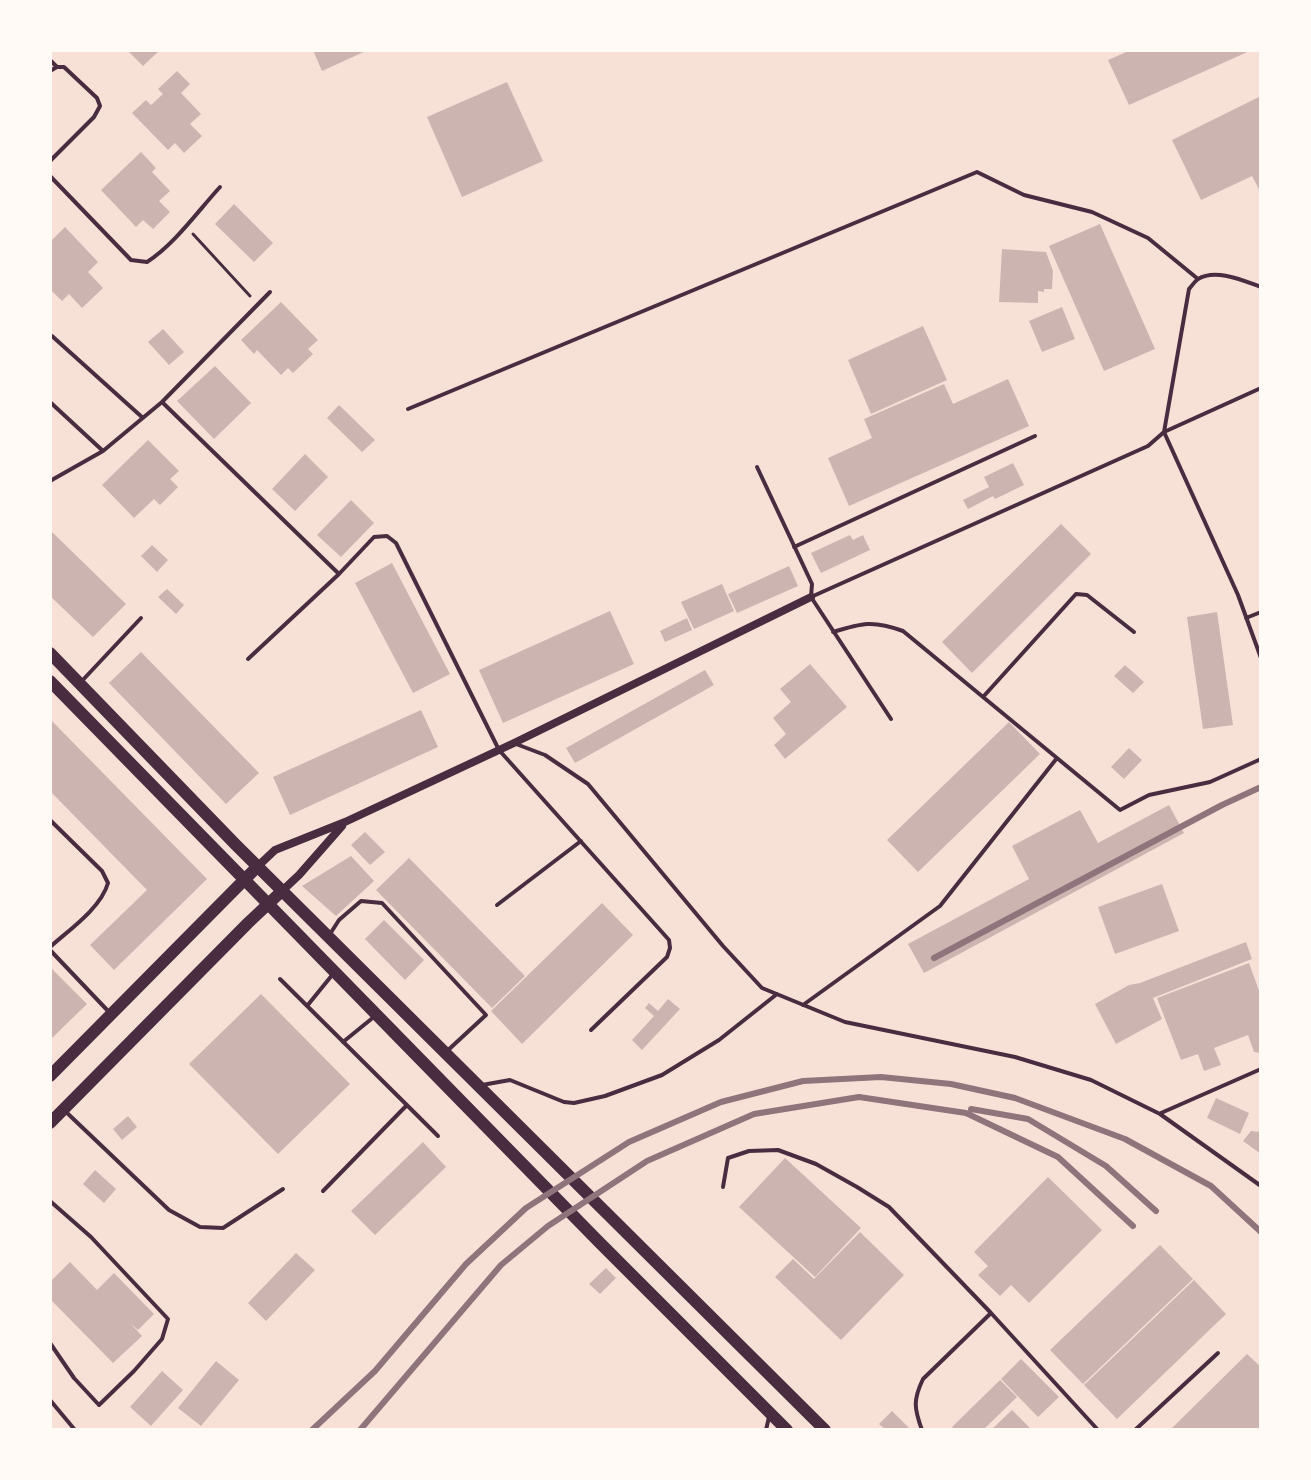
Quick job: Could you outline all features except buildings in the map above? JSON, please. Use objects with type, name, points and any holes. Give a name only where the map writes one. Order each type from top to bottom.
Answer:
[{"type":"main road","points":[[50,653],[258,866],[825,1430]]},
{"type":"main road","points":[[50,681],[787,1430]]},
{"type":"main road","points":[[50,1076],[258,866]]},
{"type":"main road","points":[[50,1123],[283,890]]},
{"type":"street","points":[[258,866],[275,850],[345,822],[514,743],[811,597]]},
{"type":"street","points":[[283,890],[345,822]]},
{"type":"lane","points":[[50,60],[57,67]]},
{"type":"lane","points":[[50,71],[64,67],[97,98],[100,106],[94,117],[50,161]]},
{"type":"lane","points":[[408,409],[977,172],[1024,195],[1092,212],[1148,238],[1198,279]]},
{"type":"lane","points":[[50,176],[131,260],[147,262],[220,187]]},
{"type":"lane","points":[[1261,287],[1215,275],[1198,279],[1189,289],[1164,432],[1238,595],[1261,658]]},
{"type":"lane","points":[[50,481],[103,451],[162,402],[270,292]]},
{"type":"lane","points":[[52,336],[143,418]]},
{"type":"lane","points":[[811,597],[1148,446],[1164,432],[1261,388]]},
{"type":"lane","points":[[50,402],[103,451]]},
{"type":"lane","points":[[162,402],[339,574]]},
{"type":"lane","points":[[794,547],[1035,436]]},
{"type":"lane","points":[[757,467],[812,584],[811,597],[891,719]]},
{"type":"lane","points":[[248,659],[374,537],[387,536],[396,543],[499,750],[669,940],[667,957],[591,1030]]},
{"type":"lane","points":[[983,697],[1076,594],[1087,595],[1134,632]]},
{"type":"lane","points":[[1246,618],[1261,612]]},
{"type":"lane","points":[[79,683],[141,618]]},
{"type":"lane","points":[[833,632],[859,624],[884,624],[903,631],[1120,810],[1149,795],[1210,782],[1261,759]]},
{"type":"lane","points":[[514,743],[545,755],[588,784],[723,946],[762,988],[845,1022],[1015,1057],[1091,1080],[1160,1114],[1261,1186]]},
{"type":"lane","points":[[803,1005],[940,906],[1057,758]]},
{"type":"lane","points":[[50,820],[102,871],[108,883],[105,895],[50,948],[111,1014]]},
{"type":"lane","points":[[497,905],[581,841]]},
{"type":"lane","points":[[329,936],[339,920],[361,901],[382,903],[486,1015],[446,1052]]},
{"type":"lane","points":[[307,1006],[334,972]]},
{"type":"lane","points":[[280,979],[438,1136]]},
{"type":"lane","points":[[480,1086],[510,1080],[564,1102],[574,1103],[605,1096],[662,1075],[719,1040],[777,994]]},
{"type":"lane","points":[[343,1042],[376,1015]]},
{"type":"lane","points":[[1160,1114],[1261,1069]]},
{"type":"lane","points":[[323,1191],[407,1105]]},
{"type":"lane","points":[[63,1109],[169,1210],[200,1227],[223,1228],[283,1189]]},
{"type":"lane","points":[[723,1187],[728,1158],[749,1151],[778,1150],[816,1164],[889,1207],[1098,1430]]},
{"type":"lane","points":[[50,1201],[91,1237],[168,1319],[162,1339],[99,1405],[74,1378],[50,1343]]},
{"type":"lane","points":[[922,1430],[914,1409],[923,1379],[991,1313]]},
{"type":"lane","points":[[1135,1430],[1218,1353]]},
{"type":"lane","points":[[50,1400],[75,1430]]},
{"type":"lane","points":[[766,1430],[770,1413]]},
{"type":"path","points":[[185,226],[258,305]]},
{"type":"railway","points":[[934,958],[1261,787]]},
{"type":"railway","points":[[312,1430],[375,1371],[466,1264],[526,1208],[629,1142],[721,1102],[803,1081],[881,1077],[951,1084],[1015,1098],[1125,1139],[1211,1186],[1261,1232]]},
{"type":"railway","points":[[360,1430],[501,1265],[548,1226],[647,1161],[754,1114],[859,1097],[966,1113],[1058,1157],[1133,1226]]},
{"type":"railway","points":[[971,1109],[1028,1119],[1106,1166],[1156,1211]]}]
